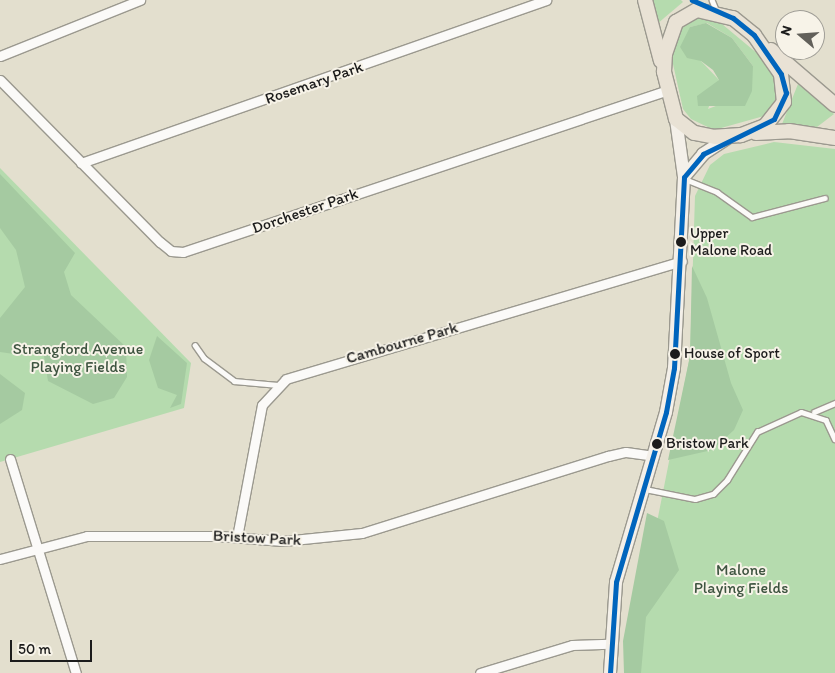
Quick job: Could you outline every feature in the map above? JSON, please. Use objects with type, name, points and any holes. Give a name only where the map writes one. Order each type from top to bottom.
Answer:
[{"type":"highway","points":[[645,0],[676,119],[694,133],[736,136],[775,131],[835,138]]},
{"type":"highway","points":[[692,0],[707,4],[734,18],[835,105]]},
{"type":"highway","points":[[664,72],[671,30],[682,16],[707,4]]},
{"type":"highway","points":[[736,136],[774,119],[786,94],[782,74],[754,35]]},
{"type":"main road","points":[[610,673],[609,644],[616,582],[654,456],[674,368],[682,261],[684,178],[676,119]]},
{"type":"main road","points":[[684,178],[703,154],[736,136]]},
{"type":"street","points":[[0,56],[140,0]]},
{"type":"street","name":"Rosemary Park","points":[[81,163],[546,0]]},
{"type":"street","name":"Dorchester Park","points":[[0,80],[160,242],[171,251],[183,252],[668,90]]},
{"type":"street","name":"Cambourne Park","points":[[238,537],[262,405],[278,385],[322,366],[682,261]]},
{"type":"street","name":"Bristow Park","points":[[0,559],[38,547],[88,536],[238,537],[283,541],[362,533],[608,456],[626,452],[654,456]]},
{"type":"street","points":[[10,459],[76,673]]},
{"type":"street","points":[[480,673],[572,645],[609,644]]},
{"type":"lane","points":[[684,178],[717,192],[752,217],[825,198]]},
{"type":"lane","points":[[195,345],[204,358],[234,381],[278,385]]},
{"type":"lane","points":[[643,489],[695,498],[713,494],[757,432],[778,419],[814,412],[835,403]]},
{"type":"lane","points":[[814,412],[826,420],[835,439]]},
{"type":"green space","points":[[650,0],[681,0],[683,2],[657,24]]},
{"type":"green space","points":[[692,17],[716,19],[770,64],[778,96],[764,116],[714,130],[691,119],[683,109],[671,55],[672,43],[684,22]],"holes":[[[707,23],[732,38],[753,66],[721,104],[708,109],[719,80],[701,61],[690,27]]]},
{"type":"green space","points":[[706,23],[732,38],[753,66],[752,91],[745,106],[698,106],[697,96],[719,80],[713,70],[701,61],[687,58],[680,47],[690,27]]},
{"type":"green space","points":[[798,84],[834,114],[817,127],[782,124]]},
{"type":"green space","name":"Malone Playing Fields","points":[[774,142],[835,149],[835,673],[627,673],[690,356],[695,196],[710,165],[724,154]]},
{"type":"green space","name":"Strangford Avenue Playing Fields","points":[[0,168],[191,363],[184,408],[0,462]]},
{"type":"green space","points":[[0,174],[75,253],[64,272],[71,295],[126,347],[127,377],[114,398],[93,404],[48,381],[43,350],[21,355],[0,352],[0,318],[25,287],[16,250],[0,228]]},
{"type":"green space","points":[[692,266],[707,298],[731,383],[743,410],[734,430],[712,450],[668,460],[690,356]]},
{"type":"green space","points":[[157,336],[187,363],[181,404],[170,408],[177,395],[158,388],[149,360]]},
{"type":"green space","points":[[0,374],[25,393],[22,410],[0,424]]},
{"type":"green space","points":[[647,513],[664,521],[679,570],[646,617],[641,673],[624,673],[623,641]]},
{"type":"transit line","points":[[610,673],[616,582],[666,412],[674,368],[684,177],[703,154],[774,119],[786,93],[781,74],[754,35],[733,18],[692,0]]},
{"type":"place","name":"Upper Malone Road","points":[[681,242]]},
{"type":"place","name":"House of Sport","points":[[675,354]]},
{"type":"place","name":"Bristow Park","points":[[657,444]]}]
